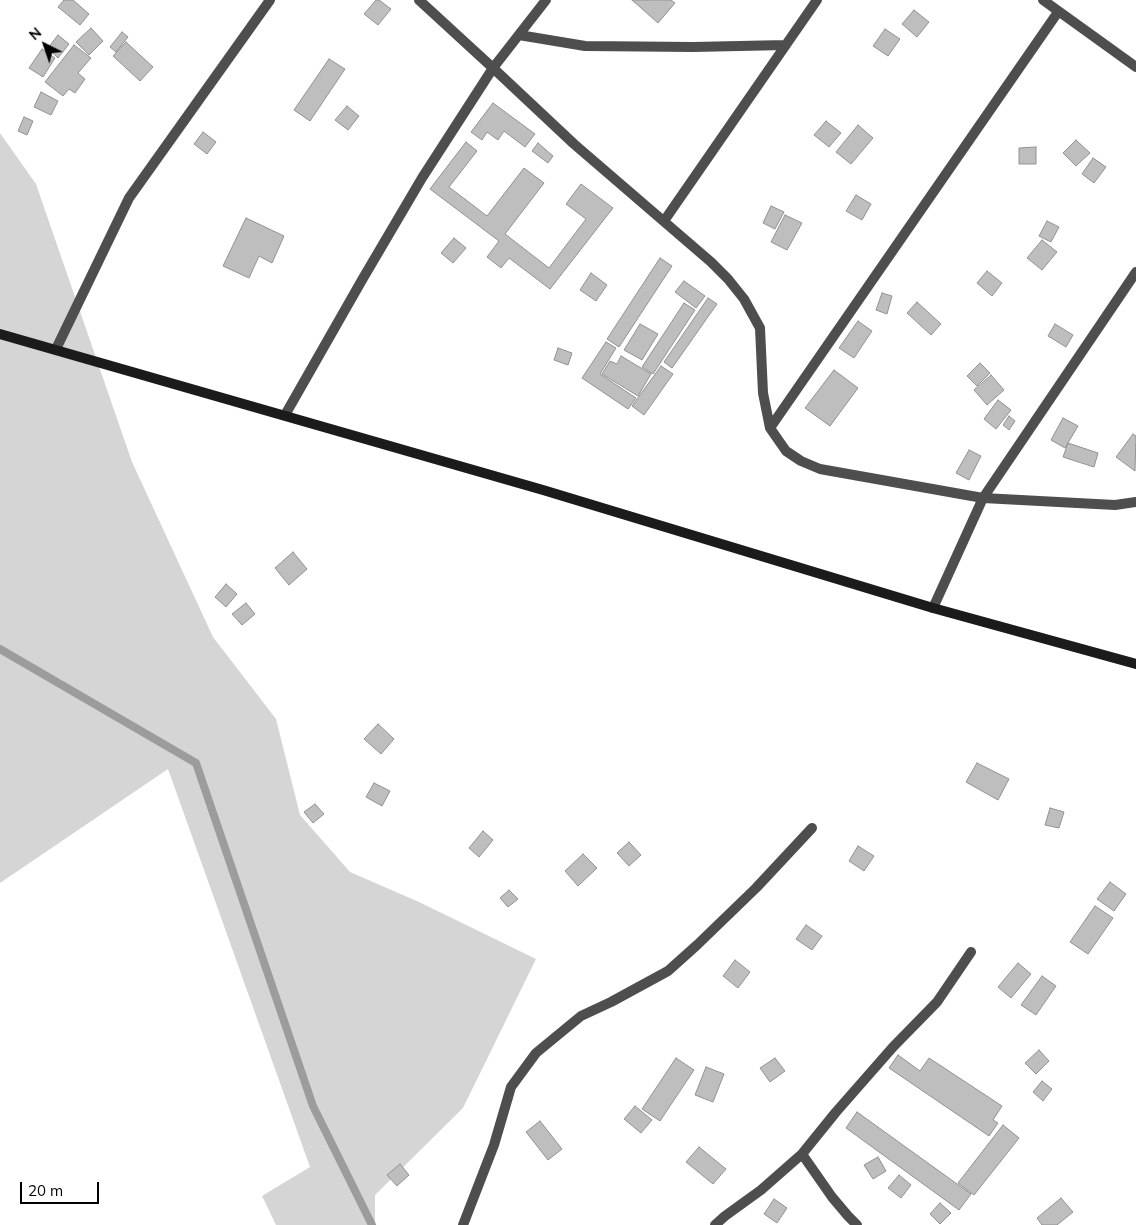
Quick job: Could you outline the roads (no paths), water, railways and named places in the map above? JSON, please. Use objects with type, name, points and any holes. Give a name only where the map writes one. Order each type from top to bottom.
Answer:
[{"type":"main road","points":[[0,334],[543,490],[933,608],[1136,664]]},
{"type":"street","points":[[56,350],[129,198],[270,0]]},
{"type":"street","points":[[418,0],[574,144],[728,279],[744,299],[760,328],[763,392],[770,428],[786,450],[801,461],[820,469],[983,498],[1115,505],[1136,502]]},
{"type":"street","points":[[285,415],[422,178],[493,68],[546,0]]},
{"type":"street","points":[[664,221],[817,0]]},
{"type":"street","points":[[1043,0],[1136,67]]},
{"type":"street","points":[[770,428],[1058,12]]},
{"type":"street","points":[[518,35],[585,46],[693,48],[786,45]]},
{"type":"street","points":[[933,608],[983,498],[1136,272]]},
{"type":"street","points":[[463,1225],[494,1145],[511,1088],[536,1053],[581,1016],[611,1002],[668,970],[756,888],[812,828]]},
{"type":"street","points":[[715,1225],[761,1190],[802,1154],[893,1047],[937,1002],[971,952]]},
{"type":"street","points":[[802,1154],[832,1196],[857,1225]]},
{"type":"waterway","points":[[0,649],[196,763],[313,1106],[372,1225]]}]
